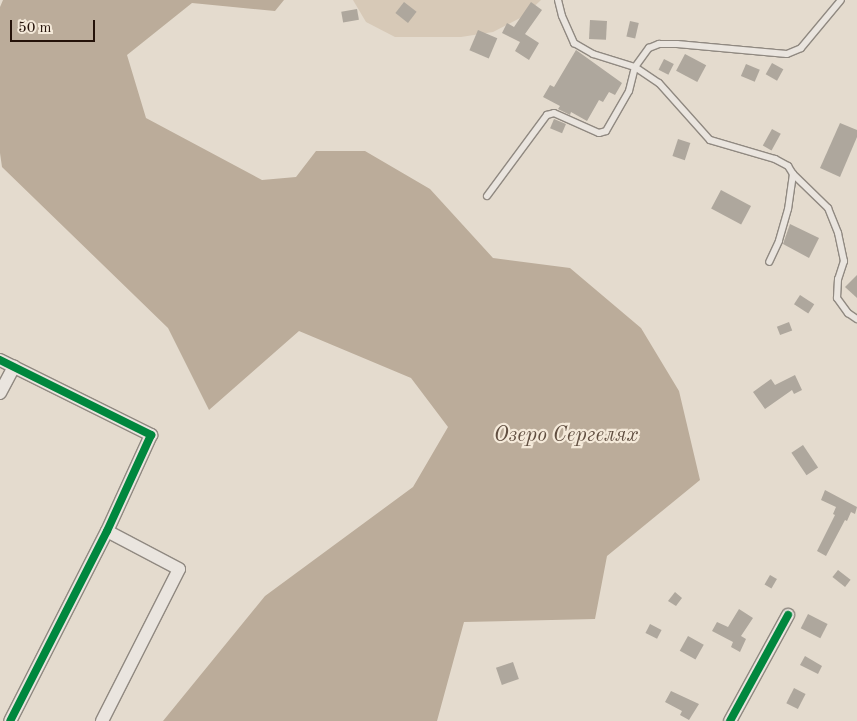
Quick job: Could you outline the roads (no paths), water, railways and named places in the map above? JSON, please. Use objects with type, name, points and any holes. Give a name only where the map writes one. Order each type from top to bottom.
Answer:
[{"type":"street","points":[[0,360],[151,434],[107,531],[10,721]]},
{"type":"street","points":[[0,393],[14,367]]},
{"type":"street","points":[[102,721],[179,569],[107,531]]},
{"type":"street","points":[[730,721],[788,615]]},
{"type":"lane","points":[[558,0],[562,16],[574,42],[593,54],[635,67],[659,83],[710,140],[775,159],[788,166],[793,174],[828,208],[838,233],[844,261],[838,279],[837,298],[848,312],[857,319]]},
{"type":"lane","points":[[487,196],[547,115],[554,112],[599,133],[606,131],[629,91],[635,67],[648,48],[659,44],[677,44],[787,54],[801,48],[841,0]]},
{"type":"lane","points":[[769,262],[779,241],[788,209],[793,174]]},
{"type":"water","name":"Озеро Сергелях","points":[[3,0],[284,0],[275,11],[192,3],[127,55],[146,118],[262,180],[296,177],[316,151],[365,151],[430,189],[493,258],[570,268],[641,328],[679,391],[700,480],[607,556],[595,619],[464,622],[437,721],[163,721],[265,596],[413,487],[448,427],[411,378],[299,331],[209,410],[168,328],[2,167],[0,153],[0,7]]}]
